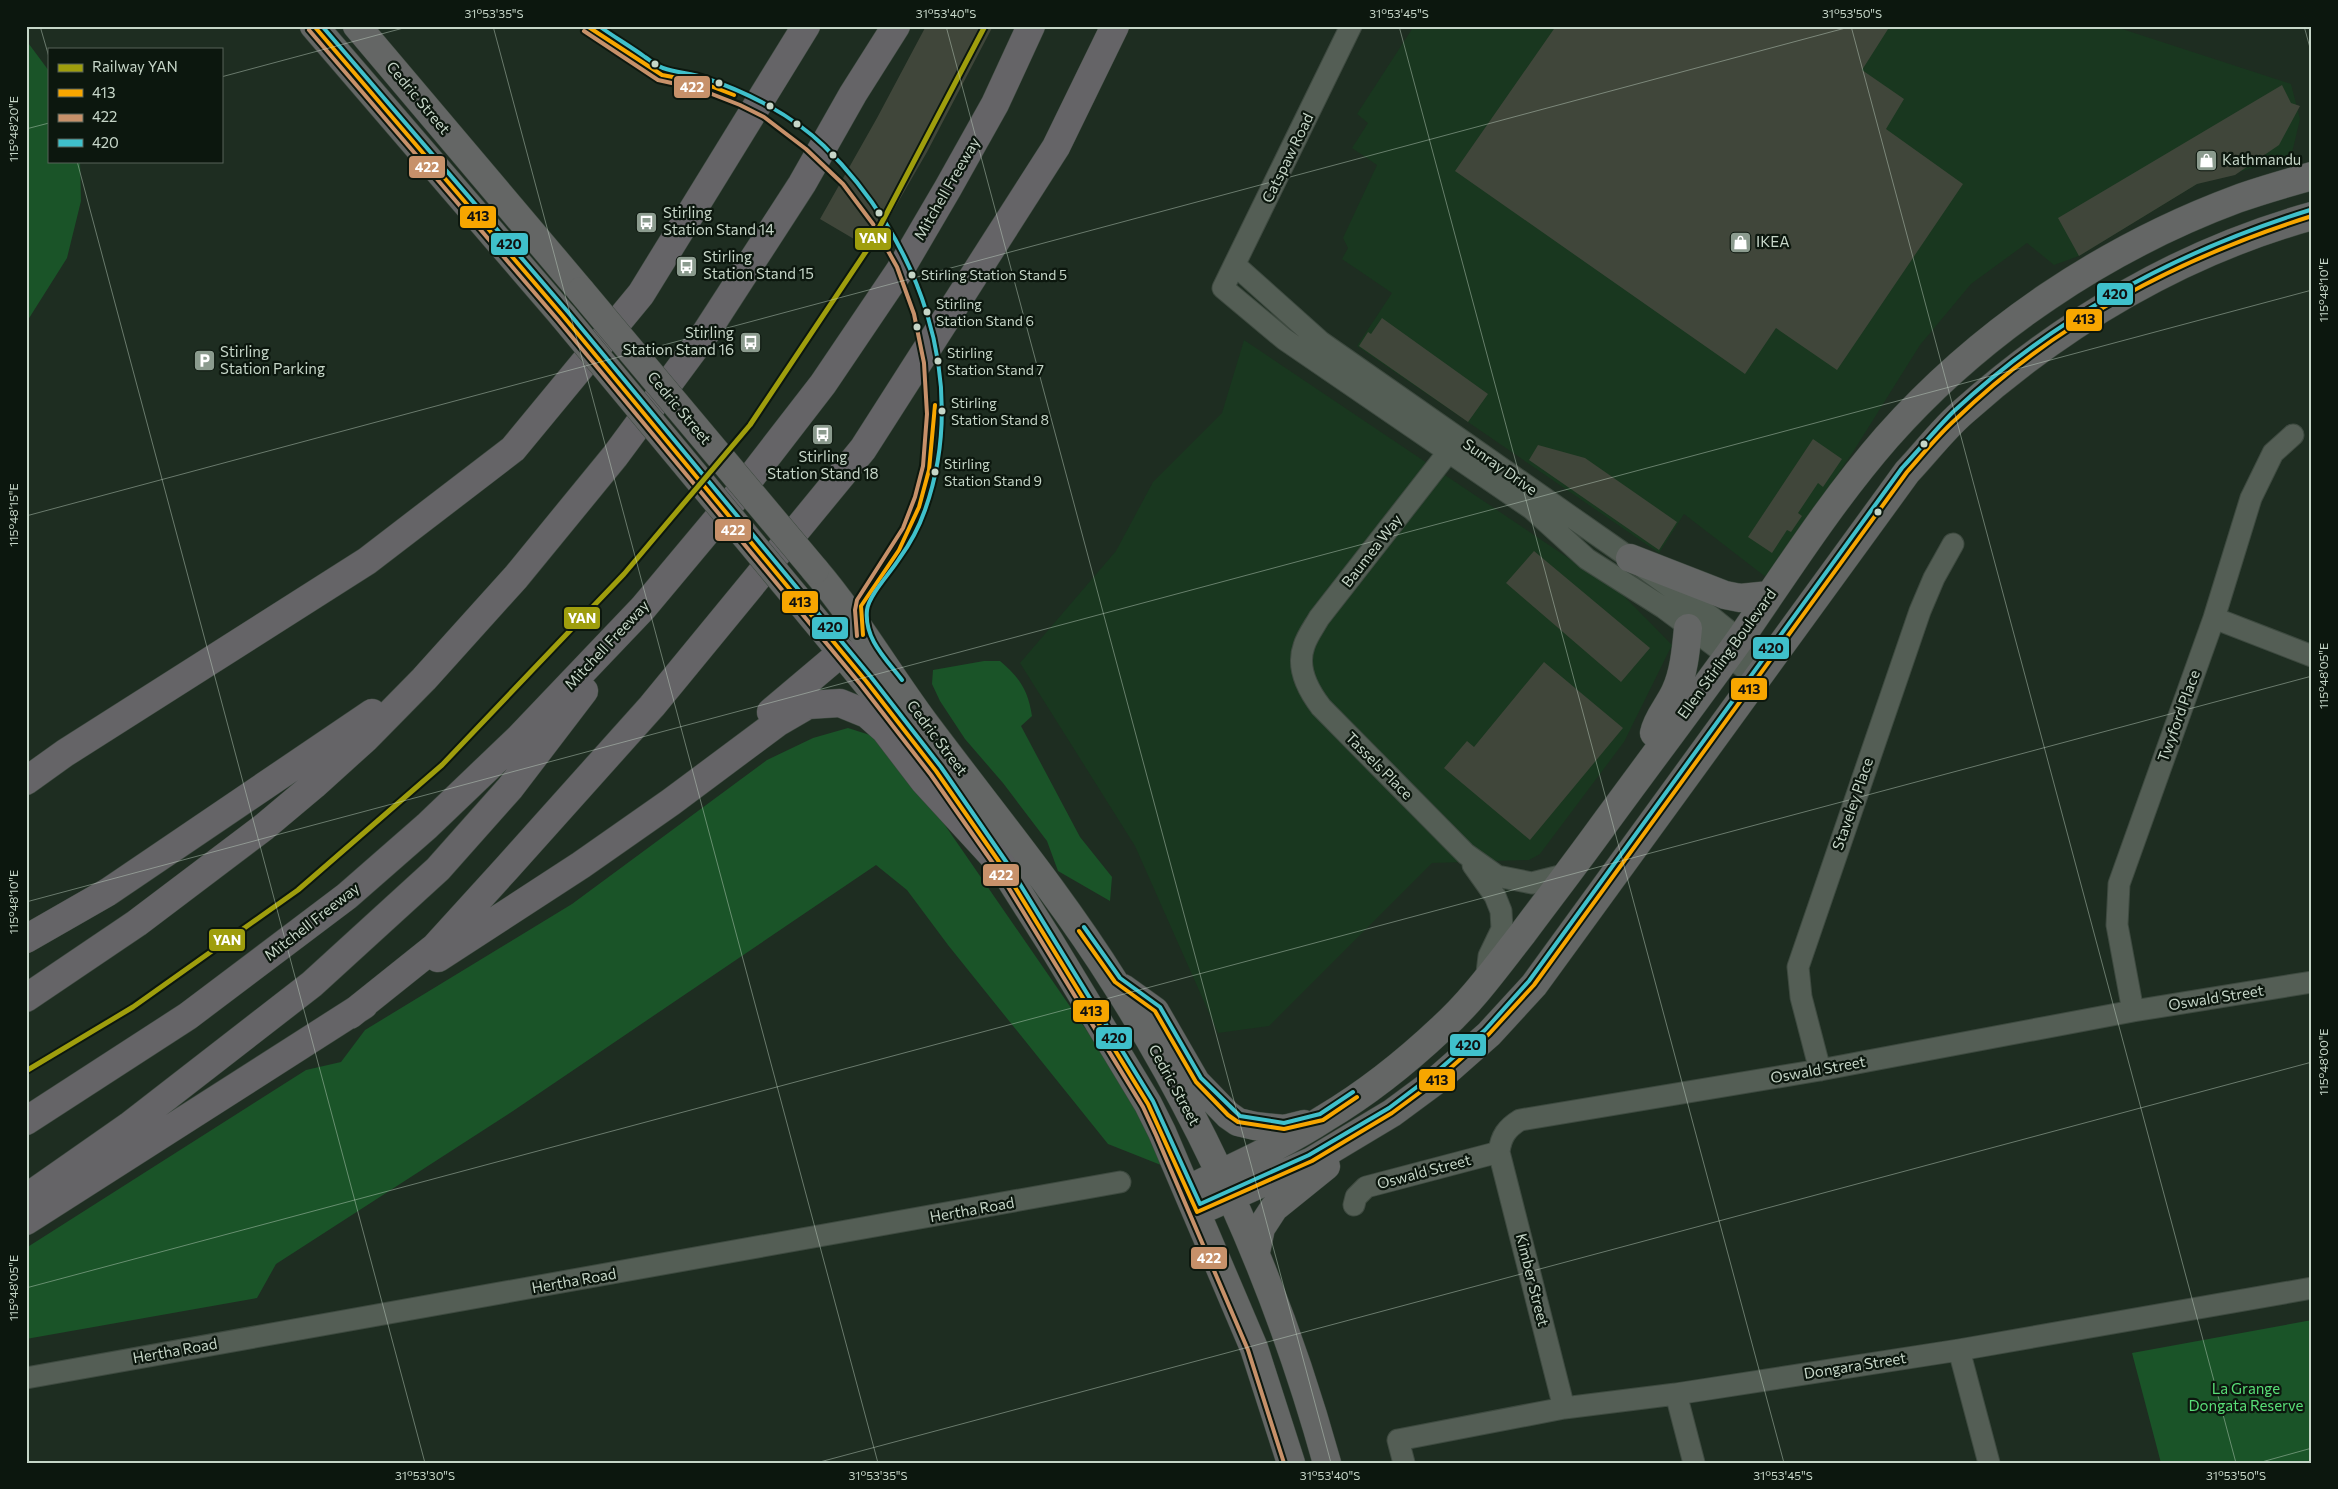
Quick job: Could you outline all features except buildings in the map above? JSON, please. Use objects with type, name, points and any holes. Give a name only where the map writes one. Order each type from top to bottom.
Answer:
[{"type":"highway","points":[[26,780],[65,753],[367,561],[513,449],[641,294],[806,26]]},
{"type":"highway","points":[[26,998],[137,923],[264,827],[366,738],[424,679],[516,577],[614,456],[703,337],[798,192],[853,94],[896,26]]},
{"type":"highway","name":"Mitchell Freeway","points":[[26,1121],[188,1016],[347,896],[428,826],[520,737],[643,608],[735,498],[822,384],[900,270],[995,104],[1031,26]]},
{"type":"highway","points":[[350,1015],[434,947],[499,876],[652,706],[862,449],[1056,148],[1115,26]]},
{"type":"highway","points":[[26,1198],[129,1126],[312,984],[438,868],[510,788],[571,709],[643,608]]},
{"type":"highway","points":[[733,754],[767,715],[842,652]]},
{"type":"highway","points":[[26,940],[116,887],[424,679]]},
{"type":"highway","points":[[26,1221],[350,1015],[581,865],[671,802],[777,722],[808,705],[840,703],[867,714],[885,730],[924,781],[1002,866]]},
{"type":"main road","name":"Cedric Street","points":[[314,26],[563,316],[842,652],[936,771],[1002,866],[1148,1104],[1192,1201],[1254,1348],[1291,1463]]},
{"type":"main road","name":"Cedric Street","points":[[357,26],[821,577],[924,722],[997,817],[1115,982],[1178,1091],[1226,1185],[1256,1252],[1311,1404],[1327,1463]]},
{"type":"main road","name":"Ellen Stirling Boulevard","points":[[1192,1201],[1226,1185],[1323,1120],[1412,1055],[1449,1022],[1486,982],[1568,874],[1733,648],[1827,513],[1887,437],[1958,367],[1996,335],[2061,288],[2144,241],[2239,198],[2312,176]]},
{"type":"main road","name":"Ellen Stirling Boulevard","points":[[1226,1185],[1312,1161],[1392,1113],[1438,1078],[1489,1034],[1534,985],[1907,472],[1963,412],[2051,340],[2083,318],[2139,287],[2216,249],[2312,216]]},
{"type":"main road","points":[[1630,558],[1725,595],[1740,598],[1770,595]]},
{"type":"main road","points":[[1648,764],[1656,725],[1676,692],[1686,654],[1688,628]]},
{"type":"main road","points":[[1115,982],[1154,1011],[1196,1082],[1228,1115],[1238,1122],[1284,1129],[1323,1120]]},
{"type":"main road","points":[[1256,1252],[1261,1228],[1274,1208],[1392,1113]]},
{"type":"street","name":"Catspaw Road","points":[[1223,288],[1351,26]]},
{"type":"street","name":"Sunray Drive","points":[[1235,266],[1321,342],[1454,445],[1532,509],[1587,559],[1664,608],[1688,628],[1733,648]]},
{"type":"street","name":"Sunray Drive","points":[[1223,288],[1284,339],[1630,558],[1733,648],[1763,670]]},
{"type":"street","name":"Twyford Place","points":[[2133,1011],[2117,925],[2119,884],[2214,618],[2251,498],[2273,453],[2293,435]]},
{"type":"street","name":"Baumea Way","points":[[1302,671],[1303,646],[1319,618],[1454,445]]},
{"type":"street","name":"Staveley Place","points":[[1820,1070],[1801,997],[1798,967],[1920,611],[1934,578],[1952,544]]},
{"type":"street","points":[[2214,618],[2312,656]]},
{"type":"street","name":"Tassels Place","points":[[1302,671],[1309,692],[1321,707],[1466,854],[1495,896],[1501,911],[1502,929],[1489,956],[1486,982]]},
{"type":"street","name":"Tassels Place","points":[[1466,854],[1497,876],[1532,883],[1568,874]]},
{"type":"street","name":"Oswald Street","points":[[1354,1205],[1356,1197],[1366,1187],[1499,1152],[1501,1140],[1506,1130],[1520,1120],[1820,1070],[2133,1011],[2312,982]]},
{"type":"street","name":"Kimber Street","points":[[1499,1152],[1564,1408]]},
{"type":"street","name":"Hertha Road","points":[[26,1378],[1120,1182]]},
{"type":"street","name":"Dongara Street","points":[[1404,1463],[1398,1440],[1564,1408],[1676,1394],[1959,1350],[2312,1288]]},
{"type":"street","points":[[1959,1350],[1989,1463]]},
{"type":"street","points":[[1676,1394],[1694,1463]]},
{"type":"shaded area","points":[[1414,26],[2113,26],[2291,84],[2300,119],[2291,157],[2197,184],[2079,256],[2054,265],[2027,243],[1971,284],[1920,345],[1853,452],[1767,578],[1684,514],[1659,553],[1357,346],[1392,293],[1342,259],[1348,248],[1343,238],[1377,165],[1352,148],[1368,123],[1357,114]]},
{"type":"shaded area","points":[[1244,340],[1622,594],[1672,645],[1624,742],[1540,854],[1529,860],[1432,863],[1269,1026],[1218,1033],[1135,846],[1020,663],[1116,551],[1153,482],[1222,413]]},
{"type":"green space","points":[[26,40],[48,70],[48,162],[80,162],[81,201],[67,258],[26,323]]},
{"type":"green space","points":[[984,661],[1000,661],[1022,685],[1032,716],[1021,726],[1080,837],[1112,877],[1110,901],[1058,871],[1047,841],[1003,783],[965,739],[940,701],[932,684],[933,670]]},
{"type":"green space","points":[[848,728],[873,736],[940,818],[1125,1086],[1166,1167],[1108,1144],[948,945],[907,890],[876,865],[513,1111],[276,1264],[257,1298],[26,1339],[26,1248],[306,1070],[341,1062],[365,1030],[572,904],[767,760],[813,738]]},
{"type":"green space","name":"La Grange Dongata Reserve","points":[[2312,1320],[2312,1463],[2161,1463],[2132,1353]]},
{"type":"rail line","name":"YAN","points":[[26,1071],[133,1007],[298,890],[442,765],[624,574],[750,425],[869,247],[985,26]]},
{"type":"transit line","name":"413","points":[[314,26],[563,316],[866,681],[936,771],[1002,866],[1148,1104],[1197,1212],[1312,1161],[1392,1113],[1438,1079],[1489,1034],[1534,985],[1907,472],[1943,432],[1994,384],[2078,323],[2122,297],[2168,273],[2215,252],[2312,216]]},
{"type":"transit line","name":"420","points":[[322,26],[568,312],[871,677],[941,767],[1007,863],[1153,1101],[1200,1204],[1309,1155],[1389,1108],[1434,1074],[1485,1030],[1529,981],[1902,468],[1953,412],[2033,346],[2076,317],[2120,291],[2166,267],[2213,246],[2310,210]]},
{"type":"transit line","name":"413","points":[[587,26],[662,75],[700,82],[734,95]]},
{"type":"transit line","name":"420","points":[[599,26],[658,66],[668,70],[700,76],[737,90],[753,97],[798,124],[824,146],[857,183],[886,223],[909,267],[927,314],[938,362],[942,411],[938,461],[925,510],[917,529],[903,553],[876,591],[867,610],[869,630],[877,648],[902,680]]},
{"type":"transit line","name":"422","points":[[309,30],[558,320],[861,685],[931,775],[997,869],[1143,1107],[1248,1350],[1284,1463]]},
{"type":"transit line","name":"422","points":[[584,31],[658,80],[699,89],[740,105],[764,117],[806,149],[843,184],[873,224],[897,267],[914,314],[924,363],[927,414],[923,466],[915,497],[903,528],[857,600],[855,610],[857,636]]},
{"type":"transit line","name":"413","points":[[863,635],[861,606],[899,550],[919,507],[929,470],[935,405]]},
{"type":"transit line","name":"420","points":[[1084,927],[1120,978],[1160,1007],[1201,1078],[1240,1116],[1284,1123],[1320,1114],[1353,1092]]},
{"type":"transit line","name":"413","points":[[1079,931],[1115,982],[1155,1011],[1196,1082],[1228,1115],[1238,1122],[1284,1129],[1323,1120],[1357,1097]]},
{"type":"place","name":"Kathmandu","points":[[2206,160]]},
{"type":"place","name":"Stirling Station Stand 14","points":[[647,222]]},
{"type":"place","name":"IKEA","points":[[1740,242]]},
{"type":"place","name":"Stirling Station Stand 15","points":[[687,266]]},
{"type":"place","name":"Stirling Station Stand 5","points":[[912,275]]},
{"type":"place","name":"Stirling Station Stand 6","points":[[927,312]]},
{"type":"place","name":"Stirling Station Stand 16","points":[[750,342]]},
{"type":"place","name":"Stirling Station Parking","points":[[204,361]]},
{"type":"place","name":"Stirling Station Stand 7","points":[[938,361]]},
{"type":"place","name":"Stirling Station Stand 8","points":[[942,411]]},
{"type":"place","name":"Stirling Station Stand 18","points":[[823,434]]},
{"type":"place","name":"Stirling Station Stand 9","points":[[935,472]]}]
